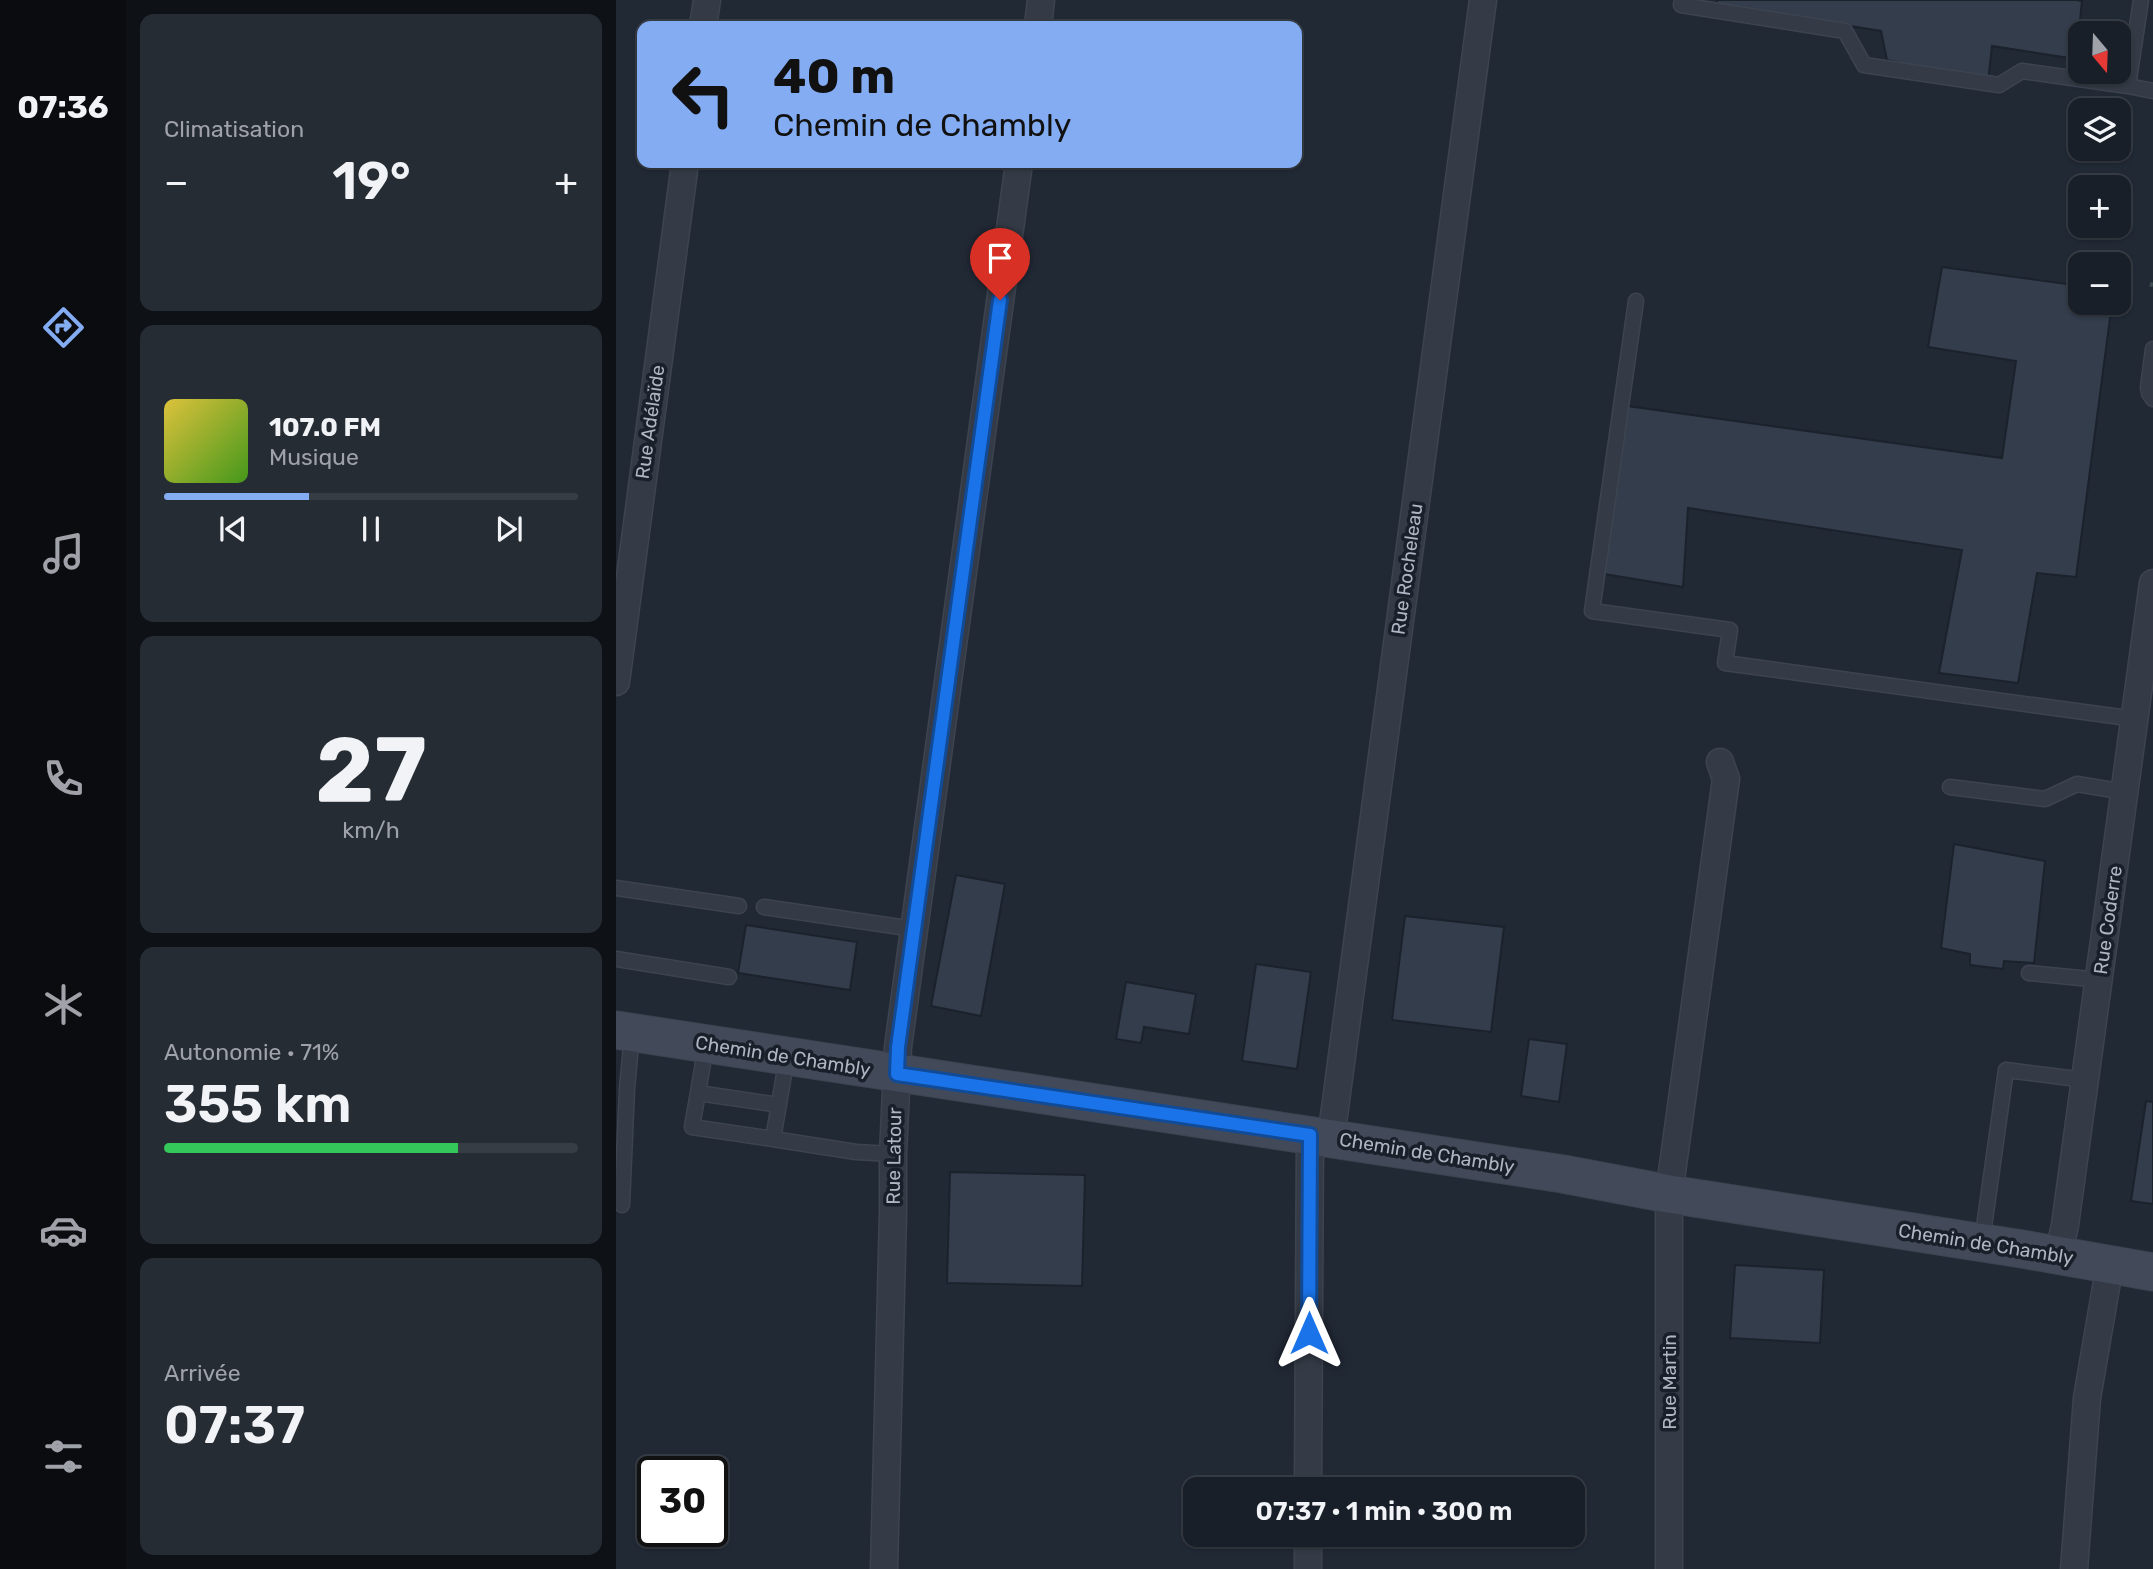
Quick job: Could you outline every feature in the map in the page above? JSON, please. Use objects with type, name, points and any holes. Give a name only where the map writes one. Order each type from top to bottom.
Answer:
[{"type":"street","points":[[705,21],[707,0]]},
{"type":"street","points":[[1039,21],[1041,0]]},
{"type":"street","name":"Rue Rocheleau","points":[[1308,1477],[1321,1137],[1483,0]]},
{"type":"street","name":"Rue Adélaïde","points":[[616,681],[684,168]]},
{"type":"street","name":"Rue Latour","points":[[884,1569],[893,1154],[898,1047],[1018,168]]},
{"type":"street","name":"Rue Coderre","points":[[2058,1256],[2065,1225],[2100,981],[2153,583]]},
{"type":"street","name":"Rue Martin","points":[[1669,1569],[1669,1194],[1726,779],[1720,762]]},
{"type":"street","name":"Chemin de Chambly","points":[[624,1031],[1563,1174],[1669,1194],[2153,1272]]},
{"type":"street","points":[[2074,1569],[2087,1398],[2110,1264]]},
{"type":"street","points":[[1308,1547],[1308,1569]]},
{"type":"lane","points":[[1682,0],[1681,5],[1845,31],[1864,65],[1999,85],[2022,71],[2153,91]]},
{"type":"lane","points":[[2127,86],[2141,0]]},
{"type":"lane","points":[[1636,301],[1592,611],[1730,630],[1725,663],[2134,719]]},
{"type":"lane","points":[[2153,349],[2148,387],[2153,399]]},
{"type":"lane","points":[[1950,787],[2045,799],[2077,784],[2125,792]]},
{"type":"lane","points":[[616,888],[739,906]]},
{"type":"lane","points":[[764,907],[914,929]]},
{"type":"lane","points":[[616,959],[729,977]]},
{"type":"lane","points":[[2029,973],[2100,981]]},
{"type":"lane","points":[[620,1194],[626,1089],[624,1031]]},
{"type":"lane","points":[[707,1044],[692,1127],[856,1152],[893,1154]]},
{"type":"lane","points":[[773,1139],[787,1057]]},
{"type":"lane","points":[[1982,1243],[2006,1070],[2085,1080]]},
{"type":"lane","points":[[698,1093],[779,1105]]},
{"type":"building","points":[[1717,0],[2082,1],[2080,21],[2068,21],[2068,58],[1992,46],[1988,82],[1887,60],[1881,31],[1716,5]]},
{"type":"building","points":[[1942,267],[2068,284],[2068,315],[2110,315],[2076,577],[2037,573],[2018,683],[1939,673],[1962,550],[1688,508],[1683,587],[1604,574],[1627,406],[2002,458],[2016,361],[1928,347]]},
{"type":"building","points":[[1954,844],[2045,861],[2034,963],[2004,961],[2003,969],[1970,965],[1970,954],[1941,948]]},
{"type":"building","points":[[956,875],[1005,884],[981,1016],[931,1006]]},
{"type":"building","points":[[1405,916],[1504,927],[1491,1032],[1392,1020]]},
{"type":"building","points":[[746,925],[857,942],[850,990],[738,973]]},
{"type":"building","points":[[1256,964],[1311,972],[1297,1069],[1242,1061]]},
{"type":"building","points":[[1126,982],[1196,994],[1189,1034],[1144,1027],[1141,1043],[1116,1039]]},
{"type":"building","points":[[1529,1039],[1567,1044],[1559,1102],[1521,1096]]},
{"type":"building","points":[[2146,1101],[2153,1102],[2153,1204],[2131,1201]]},
{"type":"building","points":[[950,1172],[1085,1175],[1082,1286],[947,1283]]},
{"type":"building","points":[[1735,1265],[1824,1270],[1820,1343],[1730,1338]]},
{"type":"route","points":[[1000,300],[898,1047],[897,1074],[1310,1135],[1309,1333]]}]
